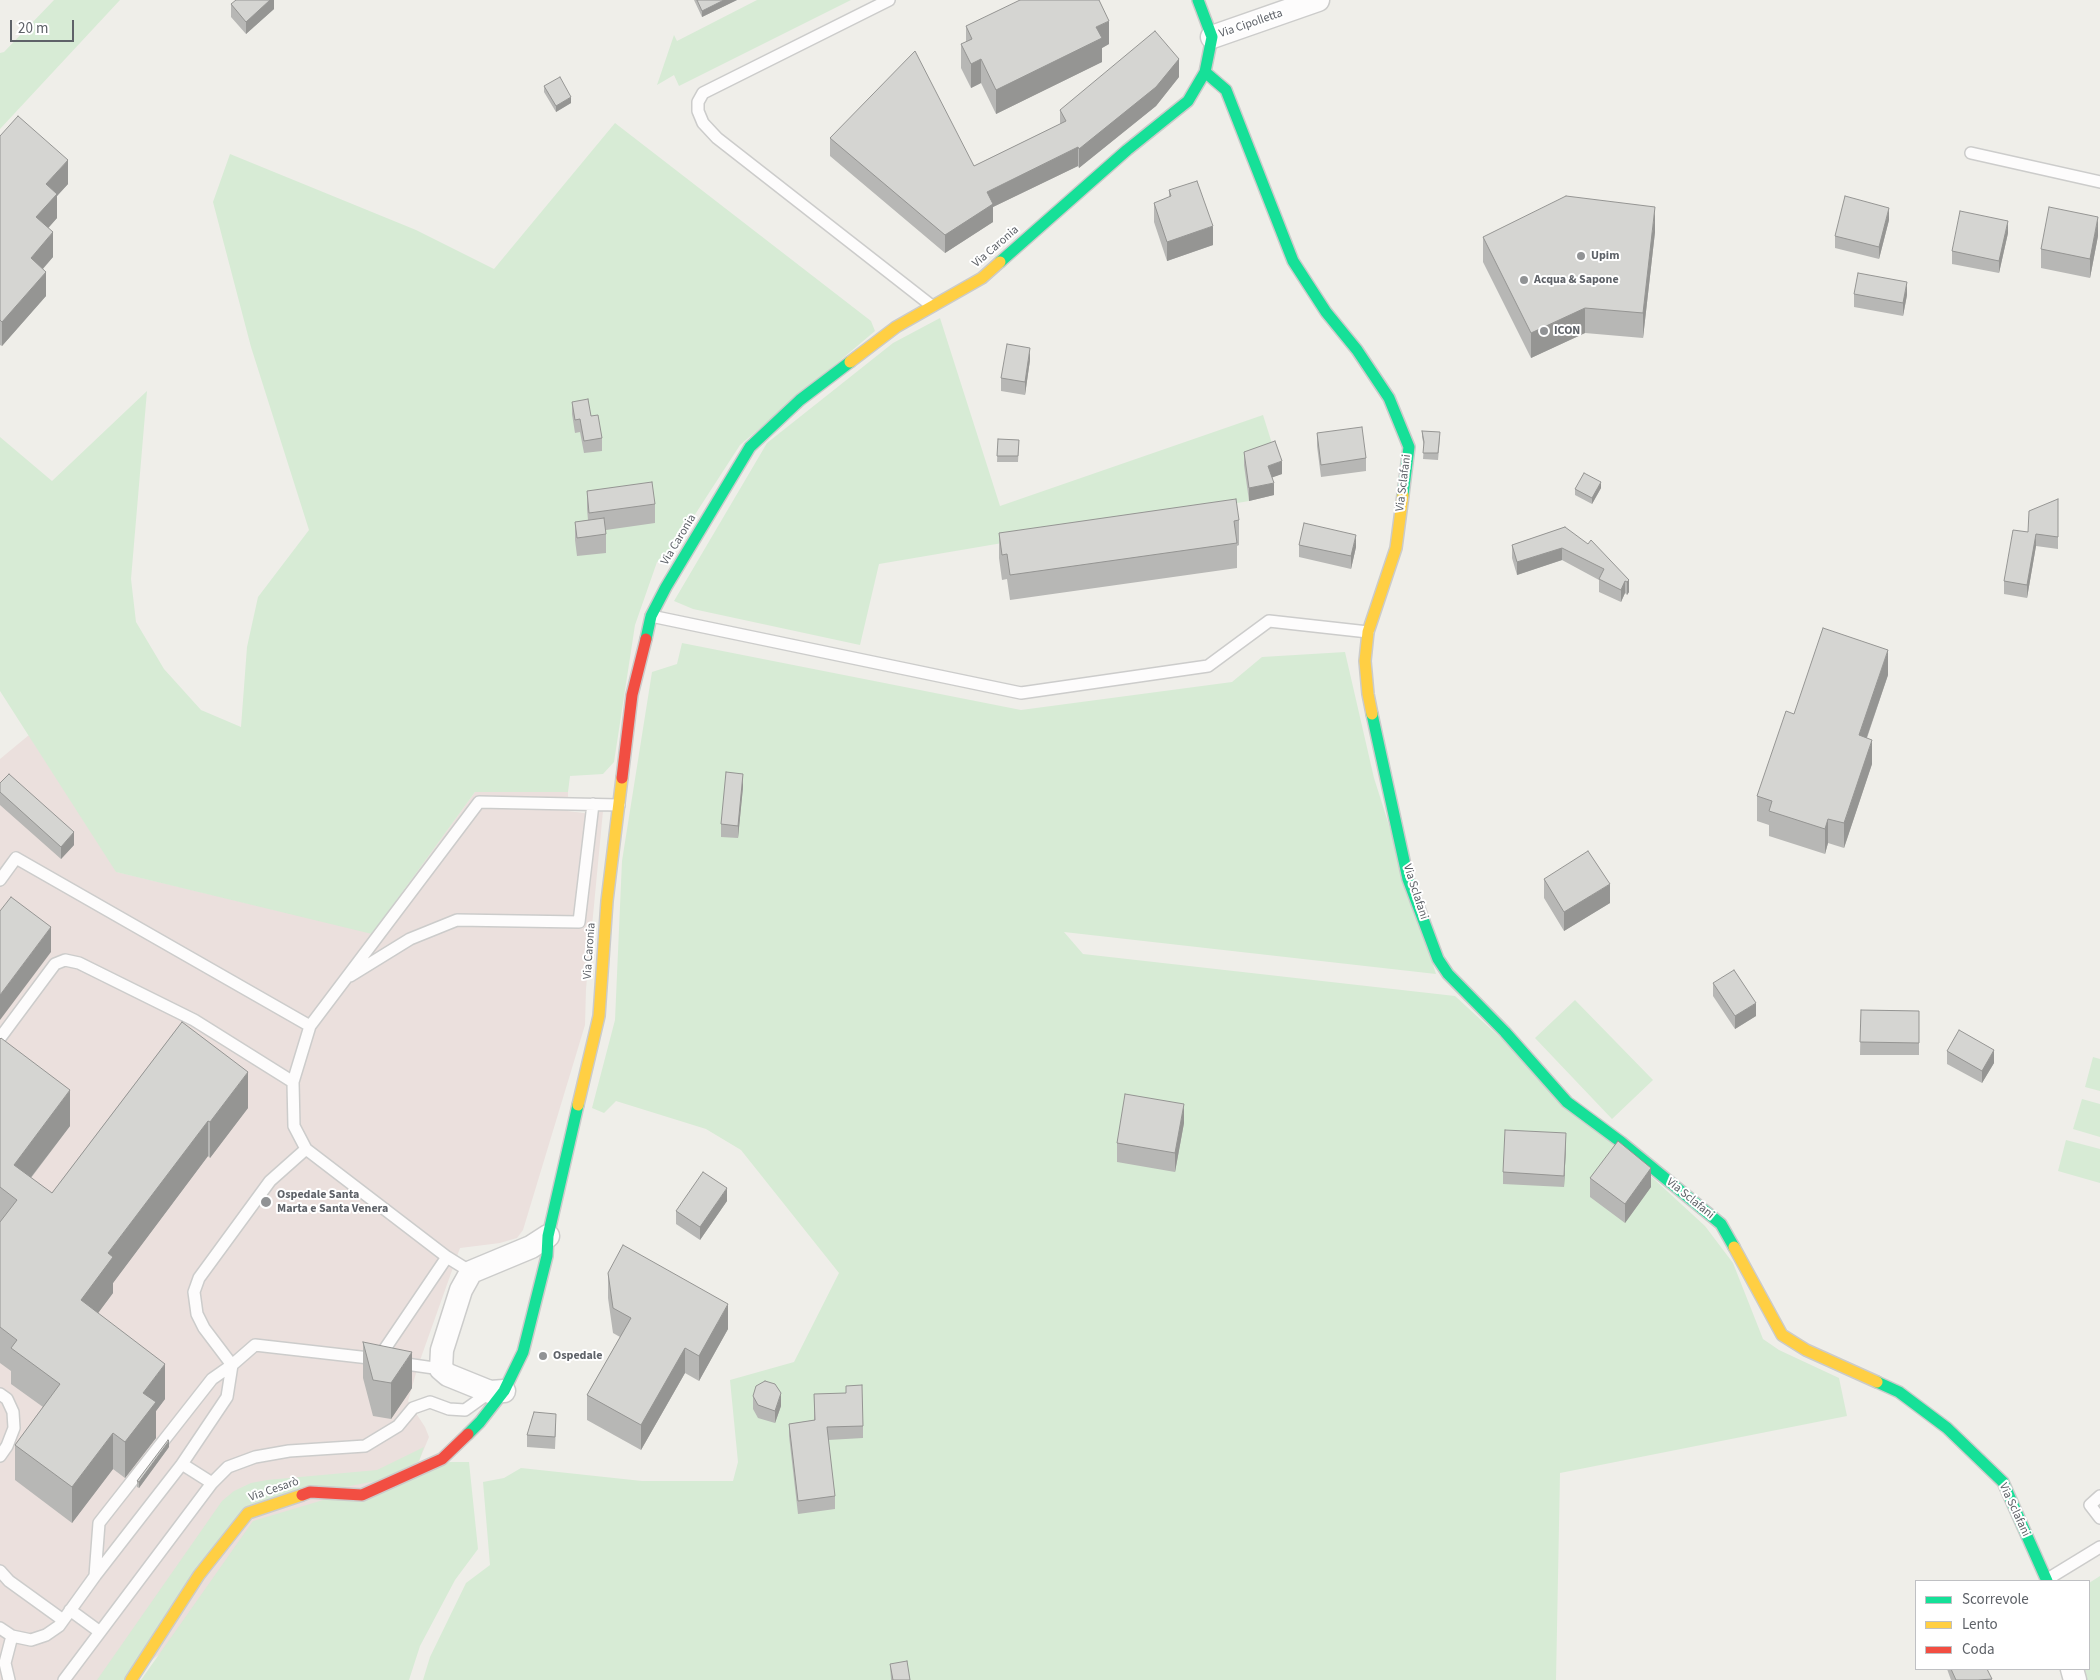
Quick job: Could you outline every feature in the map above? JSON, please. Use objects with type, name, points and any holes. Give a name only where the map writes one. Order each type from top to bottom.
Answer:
[{"type":"street","points":[[1198,0],[1212,37],[1205,72]]},
{"type":"street","name":"Via Cipolletta","points":[[1212,37],[1318,0]]},
{"type":"street","name":"Via Caronia","points":[[497,1392],[523,1352],[547,1256],[548,1236],[599,1016],[607,901],[632,695],[651,616],[666,587],[750,447],[775,422],[800,400],[896,327],[982,278],[1127,150],[1188,101],[1205,72]]},
{"type":"street","name":"Via Sclafani","points":[[1205,72],[1226,90],[1293,261],[1326,312],[1357,350],[1389,398],[1408,447],[1396,548],[1368,632],[1365,661],[1368,694],[1408,879],[1438,959],[1448,974],[1505,1032],[1567,1102],[1621,1142],[1721,1224],[1782,1335],[1806,1350],[1899,1392],[1947,1428],[2003,1482],[2046,1580]]},
{"type":"street","points":[[497,1392],[448,1375],[441,1369],[442,1350],[461,1290],[471,1272],[531,1247],[548,1236]]},
{"type":"street","name":"Via Cesarò","points":[[131,1680],[198,1575],[248,1513],[310,1492],[362,1495],[442,1459],[480,1422],[497,1392]]},
{"type":"lane","points":[[889,0],[870,4],[703,93],[698,102],[698,111],[703,123],[717,138],[932,306]]},
{"type":"lane","points":[[1971,153],[2100,182]]},
{"type":"lane","points":[[651,616],[1021,693],[1208,666],[1269,621],[1368,632]]},
{"type":"lane","points":[[471,1272],[447,1257],[306,1149],[294,1126],[292,1082],[310,1026],[480,802],[619,805]]},
{"type":"lane","points":[[344,980],[410,939],[457,920],[579,922],[593,804]]},
{"type":"lane","points":[[0,880],[16,858],[310,1026]]},
{"type":"lane","points":[[0,1038],[54,964],[65,960],[79,963],[194,1020],[292,1082]]},
{"type":"lane","points":[[0,1628],[12,1636],[31,1640],[46,1635],[59,1626],[95,1576],[182,1464],[227,1397],[232,1365],[204,1328],[197,1314],[194,1292],[199,1278],[270,1181],[306,1149]]},
{"type":"lane","points":[[378,1359],[447,1257]]},
{"type":"lane","points":[[95,1576],[100,1524],[212,1379],[255,1345],[378,1359],[441,1369]]},
{"type":"lane","points":[[64,1680],[212,1484],[228,1467],[255,1457],[289,1451],[365,1446],[398,1426],[412,1408],[430,1402],[449,1410],[465,1410],[497,1392]]},
{"type":"lane","points":[[0,1394],[7,1399],[13,1412],[14,1428],[7,1446],[0,1456]]},
{"type":"lane","points":[[182,1464],[212,1484]]},
{"type":"lane","points":[[2100,1496],[2090,1505],[2100,1518]]},
{"type":"lane","points":[[2048,1580],[2100,1546]]},
{"type":"lane","points":[[0,1571],[9,1581],[63,1620]]},
{"type":"lane","points":[[70,1610],[100,1632]]},
{"type":"lane","points":[[9,1680],[6,1663],[12,1636]]},
{"type":"shaded area","name":"Ospedale Santa Marta e Santa Venera","points":[[29,735],[117,872],[372,933],[475,792],[568,792],[568,811],[592,814],[603,811],[586,989],[585,1025],[523,1230],[517,1238],[500,1243],[460,1248],[418,1366],[408,1401],[425,1427],[429,1437],[419,1461],[125,1680],[0,1680],[0,759]]},
{"type":"green space","points":[[54,0],[120,0],[0,129],[0,53],[4,52]]},
{"type":"green space","points":[[757,0],[851,0],[679,86],[674,75],[657,85],[674,35],[677,41]]},
{"type":"green space","points":[[615,123],[871,321],[875,331],[740,445],[674,547],[657,562],[635,625],[614,762],[603,774],[570,776],[568,792],[475,792],[372,934],[116,872],[0,691],[0,437],[52,481],[147,391],[131,579],[136,622],[164,669],[201,710],[241,727],[247,647],[258,597],[309,530],[251,347],[213,202],[230,154],[416,230],[494,269]]},
{"type":"green space","points":[[940,318],[1000,506],[1263,415],[1275,453],[1245,465],[1249,501],[879,564],[860,645],[693,609],[674,601],[767,443],[893,343]]},
{"type":"green space","points":[[682,643],[1021,710],[1232,682],[1262,657],[1345,652],[1374,778],[1436,974],[1064,932],[1083,954],[1455,996],[1705,1226],[1733,1263],[1763,1339],[1779,1350],[1839,1378],[1847,1416],[1560,1473],[1556,1680],[423,1680],[430,1657],[466,1583],[490,1565],[483,1482],[504,1478],[521,1468],[642,1481],[733,1481],[738,1462],[730,1380],[794,1362],[839,1273],[741,1150],[706,1129],[616,1101],[604,1113],[592,1108],[615,1020],[622,861],[652,672],[677,664]]},
{"type":"green space","points":[[1575,1000],[1653,1080],[1612,1119],[1535,1038]]},
{"type":"green space","points":[[2093,1057],[2100,1059],[2100,1091],[2085,1087]]},
{"type":"green space","points":[[2082,1099],[2100,1104],[2100,1137],[2073,1129]]},
{"type":"green space","points":[[2066,1140],[2100,1149],[2100,1183],[2058,1171]]},
{"type":"green space","points":[[424,1447],[419,1461],[381,1480],[247,1506],[125,1680],[97,1680],[222,1501],[234,1491],[251,1483],[267,1480],[377,1470]]},
{"type":"green space","points":[[450,1462],[469,1462],[478,1549],[455,1580],[420,1646],[409,1680],[141,1680],[253,1521]]},
{"type":"green space","points":[[2100,1576],[2100,1680],[2083,1680],[2080,1670],[2090,1670],[2090,1582]]},
{"type":"building","points":[[236,0],[270,0],[246,22],[231,4]]},
{"type":"building","points":[[697,0],[724,0],[702,11]]},
{"type":"building","points":[[1020,0],[1099,0],[1109,21],[1096,27],[1102,38],[996,90],[981,59],[971,64],[961,44],[972,39],[966,26]]},
{"type":"building","points":[[1155,31],[1179,59],[1156,87],[1079,149],[1078,147],[987,192],[993,204],[945,235],[830,138],[915,51],[974,166],[1066,121],[1060,110]]},
{"type":"building","points":[[560,77],[571,97],[556,106],[544,86]]},
{"type":"building","points":[[18,116],[68,160],[46,184],[57,194],[36,217],[53,232],[31,258],[46,272],[2,322],[0,320],[0,136]]},
{"type":"building","points":[[1197,181],[1213,226],[1167,242],[1154,203],[1171,196],[1169,190]]},
{"type":"building","points":[[1566,196],[1655,207],[1643,313],[1585,308],[1531,333],[1483,237]]},
{"type":"building","points":[[1845,196],[1889,208],[1879,247],[1835,236]]},
{"type":"building","points":[[2049,207],[2098,217],[2090,259],[2041,249]]},
{"type":"building","points":[[1960,211],[2008,221],[1999,261],[1952,251]]},
{"type":"building","points":[[1858,273],[1907,282],[1903,303],[1854,294]]},
{"type":"building","points":[[1007,344],[1030,348],[1025,382],[1001,378]]},
{"type":"building","points":[[588,399],[591,416],[598,415],[602,438],[584,441],[580,419],[575,420],[572,402]]},
{"type":"building","points":[[1362,427],[1366,458],[1321,465],[1317,433]]},
{"type":"building","points":[[1422,431],[1440,432],[1438,453],[1423,453]]},
{"type":"building","points":[[998,439],[1019,440],[1018,456],[997,456]]},
{"type":"building","points":[[1275,441],[1282,461],[1268,466],[1274,483],[1249,488],[1244,452]]},
{"type":"building","points":[[1584,473],[1601,482],[1592,498],[1575,489]]},
{"type":"building","points":[[652,482],[655,504],[589,513],[587,491]]},
{"type":"building","points":[[1236,499],[1239,520],[1234,521],[1237,543],[1010,575],[1007,554],[1002,555],[999,533]]},
{"type":"building","points":[[2058,499],[2058,537],[2036,534],[2027,585],[2004,581],[2013,530],[2028,532],[2029,511]]},
{"type":"building","points":[[604,518],[606,534],[577,538],[575,522]]},
{"type":"building","points":[[1304,523],[1356,535],[1351,556],[1299,545]]},
{"type":"building","points":[[1565,527],[1588,544],[1591,540],[1629,580],[1625,581],[1621,590],[1599,579],[1604,569],[1562,548],[1517,562],[1512,545]]},
{"type":"building","points":[[1823,628],[1888,650],[1859,735],[1872,740],[1844,823],[1828,819],[1825,829],[1769,811],[1772,801],[1757,796],[1786,711],[1794,714]]},
{"type":"building","points":[[726,772],[743,774],[738,826],[721,824]]},
{"type":"building","points":[[9,774],[74,832],[61,847],[0,792],[0,783]]},
{"type":"building","points":[[1588,851],[1610,884],[1564,912],[1544,879]]},
{"type":"building","points":[[11,897],[51,927],[0,995],[0,911]]},
{"type":"building","points":[[1734,970],[1756,1003],[1735,1016],[1713,983]]},
{"type":"building","points":[[1861,1010],[1919,1011],[1919,1043],[1860,1042]]},
{"type":"building","points":[[182,1022],[248,1072],[210,1122],[208,1121],[108,1253],[113,1257],[81,1300],[165,1364],[143,1393],[156,1402],[125,1442],[113,1433],[72,1487],[15,1445],[60,1384],[11,1348],[17,1340],[0,1327],[0,1222],[17,1200],[0,1187],[0,1039],[70,1090],[14,1165],[52,1193]]},
{"type":"building","points":[[1959,1030],[1994,1050],[1982,1071],[1947,1051]]},
{"type":"building","points":[[1125,1094],[1184,1104],[1175,1153],[1117,1143]]},
{"type":"building","points":[[1505,1130],[1566,1133],[1564,1176],[1503,1172]]},
{"type":"building","points":[[1618,1141],[1651,1168],[1625,1204],[1590,1178]]},
{"type":"building","points":[[703,1172],[727,1188],[700,1227],[676,1211]]},
{"type":"building","points":[[623,1245],[728,1304],[699,1356],[685,1348],[641,1425],[587,1395],[631,1318],[613,1308],[608,1273]]},
{"type":"building","points":[[363,1342],[412,1352],[391,1383],[373,1380]]},
{"type":"building","points":[[765,1381],[775,1384],[781,1393],[775,1411],[758,1405],[753,1396],[756,1386]]},
{"type":"building","points":[[862,1385],[863,1426],[827,1427],[835,1496],[798,1501],[789,1424],[815,1420],[814,1394],[846,1393],[846,1386]]},
{"type":"building","points":[[534,1412],[556,1414],[555,1437],[527,1435]]},
{"type":"building","points":[[168,1440],[139,1482],[137,1481]]},
{"type":"building","points":[[907,1661],[910,1680],[893,1680],[890,1664]]},
{"type":"building","points":[[1951,1670],[1988,1670],[1992,1679],[1978,1680],[1956,1680]]},
{"type":"traffic: fast","points":[[1000,262],[1127,150],[1188,101],[1205,72],[1212,37],[1198,0]]},
{"type":"traffic: fast","points":[[1205,72],[1226,90],[1293,261],[1326,312],[1357,350],[1389,398],[1409,447],[1403,495]]},
{"type":"traffic: fast","points":[[646,639],[651,616],[666,587],[750,447],[800,400],[850,362]]},
{"type":"traffic: fast","points":[[1372,714],[1408,879],[1438,959],[1448,974],[1505,1032],[1567,1102],[1621,1142],[1721,1224],[1734,1247]]},
{"type":"traffic: fast","points":[[468,1434],[504,1391],[523,1352],[547,1256],[548,1236],[578,1105]]},
{"type":"traffic: fast","points":[[1877,1382],[1899,1392],[1947,1428],[2003,1482],[2047,1580]]},
{"type":"traffic: slow","points":[[850,362],[896,327],[982,278],[1000,262]]},
{"type":"traffic: slow","points":[[1372,714],[1365,661],[1368,632],[1396,548],[1403,495]]},
{"type":"traffic: slow","points":[[578,1105],[599,1016],[607,901],[622,778]]},
{"type":"traffic: slow","points":[[1734,1247],[1782,1335],[1806,1350],[1877,1382]]},
{"type":"traffic: slow","points":[[131,1680],[199,1575],[248,1513],[302,1495]]},
{"type":"traffic: jam","points":[[622,778],[632,695],[646,639]]},
{"type":"traffic: jam","points":[[302,1495],[310,1492],[362,1495],[442,1459],[468,1434]]},
{"type":"place","name":"Upim","points":[[1581,256]]},
{"type":"place","name":"Acqua & Sapone","points":[[1524,280]]},
{"type":"place","name":"ICON","points":[[1544,331]]},
{"type":"place","name":"Ospedale Santa Marta e Santa Venera","points":[[266,1202]]},
{"type":"place","name":"Ospedale","points":[[543,1356]]}]
